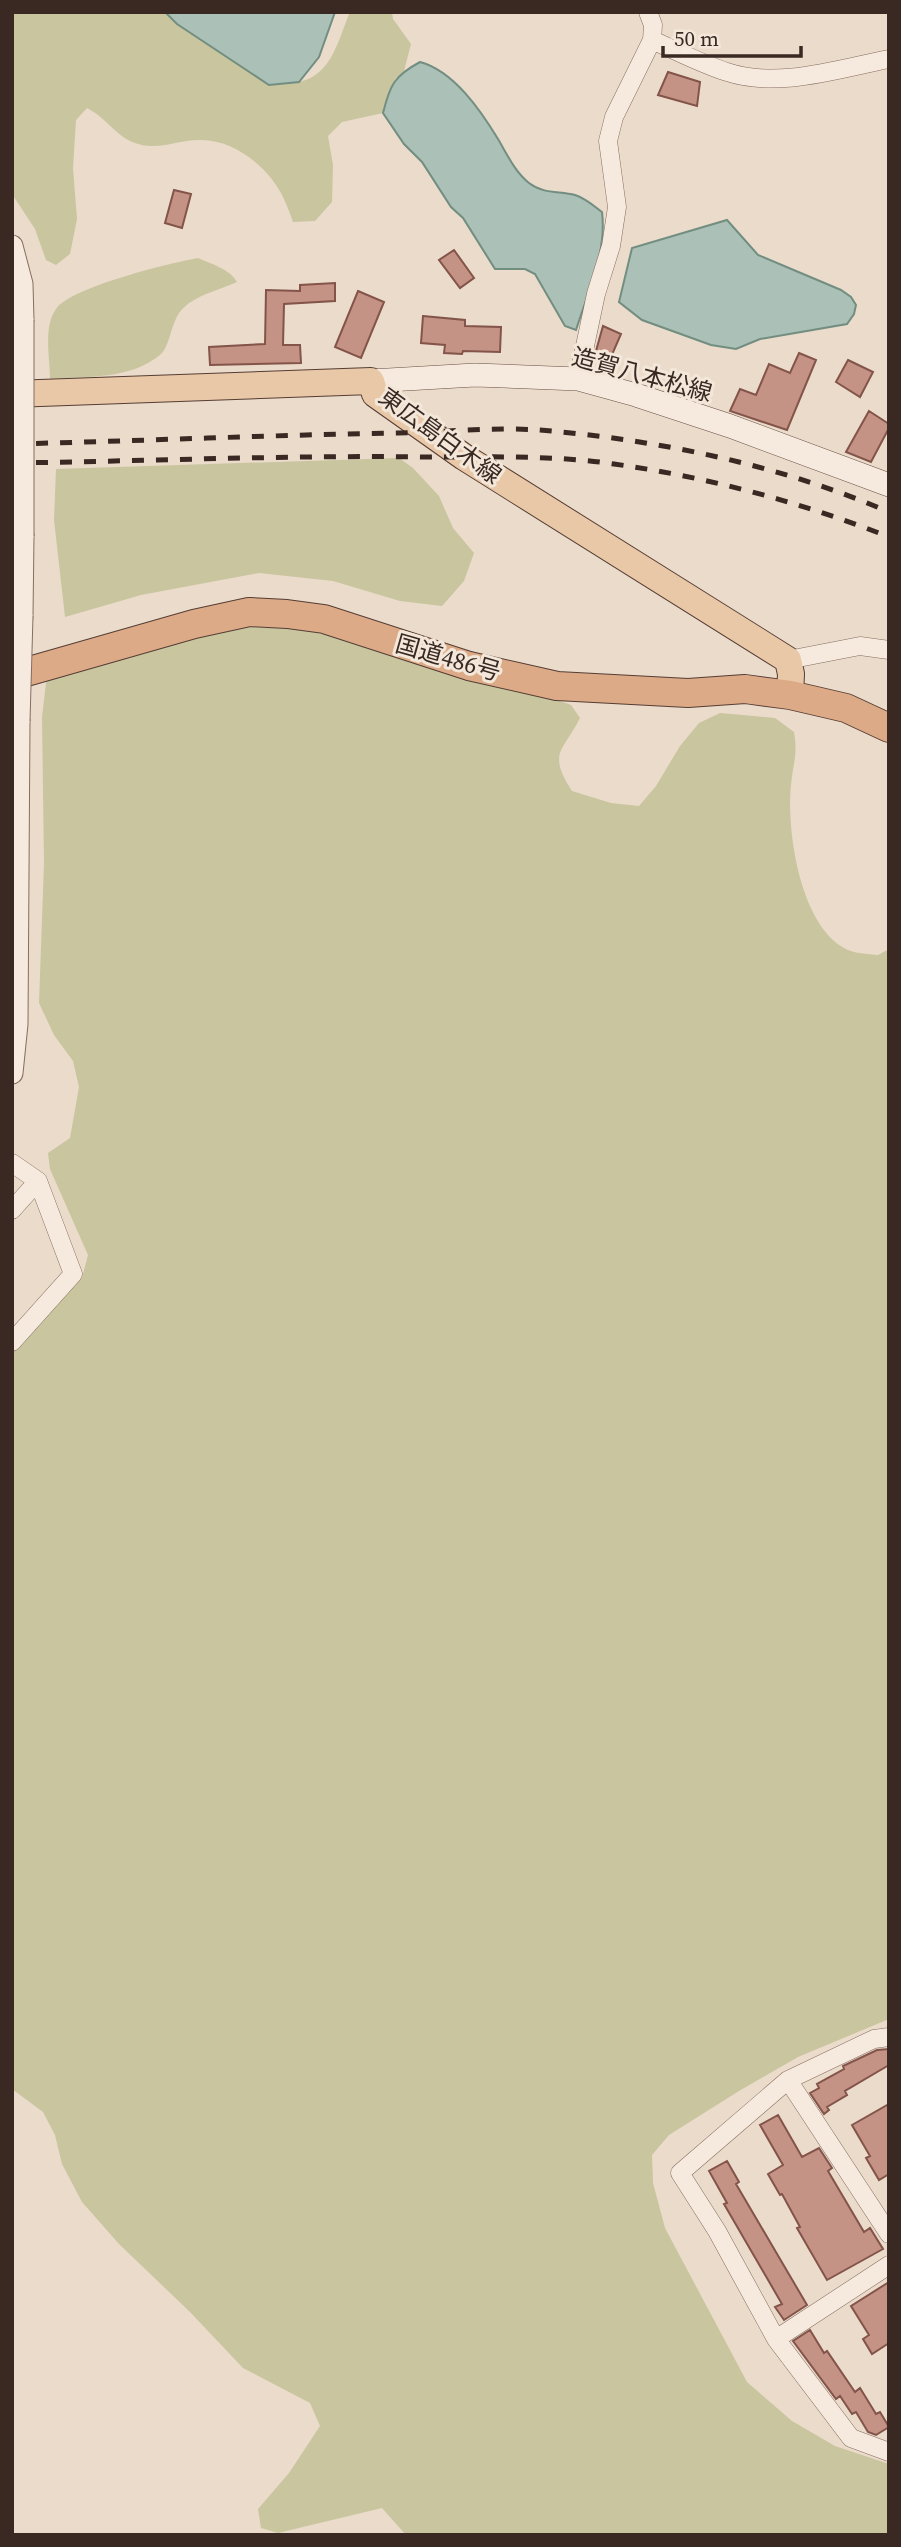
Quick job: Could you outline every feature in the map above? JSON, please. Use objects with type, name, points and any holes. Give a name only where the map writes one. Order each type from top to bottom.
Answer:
[{"type":"highway","name":"国道486号","points":[[12,676],[150,635],[248,612],[324,619],[469,666],[557,685],[688,693],[745,689],[790,695],[846,708],[889,728]]},
{"type":"main road","name":"造賀八本松線","points":[[371,381],[475,375],[578,379],[719,422],[889,485]]},
{"type":"main road","name":"東広島白木線","points":[[12,394],[371,381],[374,394],[464,457],[788,660]]},
{"type":"main road","points":[[788,660],[791,674],[790,695]]},
{"type":"street","points":[[578,379],[596,294],[611,246],[617,207],[608,141],[614,117],[652,40],[653,25],[648,12]]},
{"type":"street","points":[[652,40],[728,73],[747,76],[791,78],[889,59]]},
{"type":"street","points":[[12,246],[22,285],[23,320],[22,616],[12,1073]]},
{"type":"street","points":[[788,660],[860,646],[889,650]]},
{"type":"street","points":[[12,1163],[38,1181],[73,1274],[12,1342]]},
{"type":"street","points":[[12,1210],[38,1181]]},
{"type":"street","points":[[889,2037],[874,2039],[788,2080],[680,2173],[717,2231],[776,2339],[851,2438],[889,2452]]},
{"type":"street","points":[[788,2080],[889,2234]]},
{"type":"street","points":[[776,2339],[889,2265]]},
{"type":"shaded area","points":[[12,12],[165,12],[177,24],[299,82],[319,72],[326,64],[350,12],[392,12],[393,19],[411,44],[404,71],[395,79],[383,113],[342,122],[328,136],[333,165],[332,202],[315,221],[293,222],[283,197],[268,175],[248,156],[236,149],[211,141],[192,140],[156,146],[139,144],[122,136],[87,108],[76,120],[73,168],[77,219],[70,254],[56,265],[46,260],[35,229],[12,194]]},
{"type":"shaded area","points":[[165,12],[335,12],[319,57],[299,82],[269,85],[177,24]]},
{"type":"shaded area","points":[[420,62],[444,74],[465,93],[524,179],[545,191],[579,196],[602,212],[599,257],[576,330],[565,326],[535,274],[525,269],[495,269],[463,218],[451,207],[422,162],[404,144],[383,113],[394,82]]},
{"type":"shaded area","points":[[727,220],[758,255],[841,290],[851,297],[856,305],[847,324],[760,339],[736,349],[711,345],[642,320],[619,302],[632,248]]},
{"type":"shaded area","points":[[198,258],[225,270],[237,282],[201,296],[185,306],[179,313],[160,355],[135,369],[121,373],[50,379],[50,325],[56,309],[65,301],[122,277]]},
{"type":"shaded area","points":[[399,458],[413,468],[439,496],[453,528],[474,553],[464,581],[442,606],[400,601],[333,581],[259,573],[141,595],[65,617],[54,520],[56,469]]},
{"type":"shaded area","points":[[230,624],[322,626],[497,678],[571,705],[580,718],[560,753],[560,768],[564,778],[572,791],[611,803],[639,806],[699,723],[720,713],[775,718],[794,732],[791,828],[800,878],[809,903],[820,924],[834,941],[851,951],[878,955],[889,949],[889,2019],[798,2057],[669,2135],[652,2155],[653,2183],[665,2228],[747,2382],[792,2421],[835,2446],[889,2464],[889,2535],[406,2535],[382,2508],[278,2533],[261,2528],[258,2509],[289,2473],[320,2426],[310,2403],[243,2368],[190,2312],[119,2244],[82,2202],[62,2164],[55,2135],[43,2112],[12,2089],[12,1340],[52,1298],[82,1278],[88,1255],[50,1169],[48,1153],[70,1138],[79,1087],[73,1061],[54,1035],[39,1003],[44,863],[42,717],[47,675]]},
{"type":"building","points":[[668,72],[700,82],[697,106],[658,95]]},
{"type":"building","points":[[174,190],[191,194],[182,228],[165,223]]},
{"type":"building","points":[[454,250],[474,278],[460,288],[439,260]]},
{"type":"building","points":[[335,283],[335,301],[284,304],[283,345],[300,345],[301,363],[210,365],[209,347],[265,344],[266,290],[300,291],[300,285]]},
{"type":"building","points":[[358,291],[384,302],[361,358],[335,347]]},
{"type":"building","points":[[423,316],[465,320],[465,326],[501,327],[500,352],[444,353],[445,345],[421,343]]},
{"type":"building","points":[[603,326],[621,334],[611,357],[596,351]]},
{"type":"building","points":[[799,353],[816,360],[787,430],[730,411],[740,389],[756,395],[769,364],[790,373]]},
{"type":"building","points":[[848,360],[873,372],[860,397],[836,382]]},
{"type":"building","points":[[869,411],[889,424],[871,462],[846,452]]},
{"type":"building","points":[[889,2049],[889,2065],[845,2091],[847,2095],[827,2107],[829,2110],[824,2114],[810,2093],[819,2088],[817,2084],[844,2069],[843,2066],[877,2050]]},
{"type":"building","points":[[889,2104],[889,2174],[879,2180],[866,2158],[870,2156],[852,2125]]},
{"type":"building","points":[[778,2115],[802,2157],[819,2148],[832,2168],[828,2171],[864,2232],[870,2228],[883,2249],[827,2280],[797,2228],[800,2227],[782,2194],[780,2195],[768,2174],[783,2165],[760,2125]]},
{"type":"building","points":[[727,2161],[739,2182],[736,2184],[807,2305],[784,2320],[775,2307],[782,2304],[724,2204],[727,2203],[709,2171]]},
{"type":"building","points":[[889,2282],[889,2343],[872,2354],[863,2339],[869,2335],[851,2306]]},
{"type":"building","points":[[810,2330],[824,2353],[827,2351],[855,2392],[860,2388],[876,2414],[880,2412],[889,2427],[876,2435],[868,2432],[856,2412],[852,2414],[840,2396],[836,2399],[793,2341]]},
{"type":"railway","points":[[12,444],[487,429],[540,430],[629,440],[718,457],[805,481],[889,512]]},
{"type":"railway","points":[[12,463],[325,457],[568,459],[649,469],[753,492],[889,537]]}]
